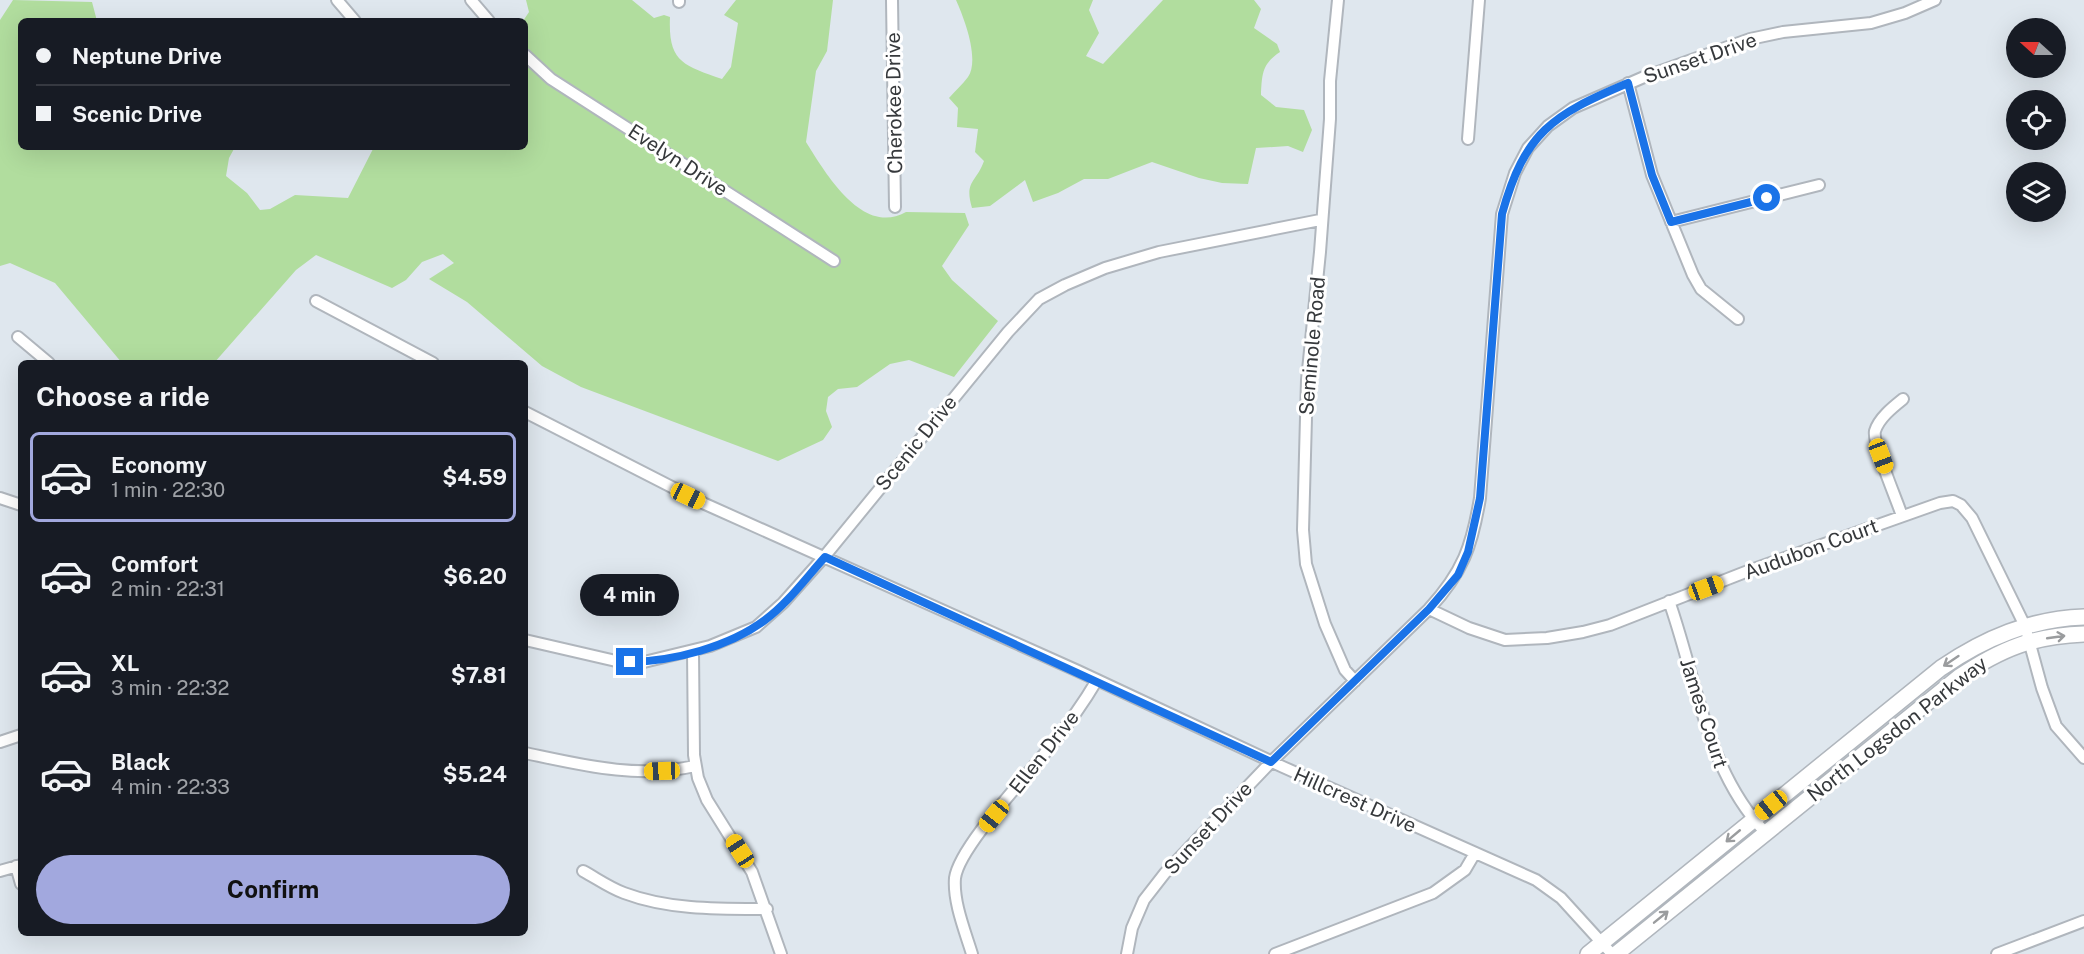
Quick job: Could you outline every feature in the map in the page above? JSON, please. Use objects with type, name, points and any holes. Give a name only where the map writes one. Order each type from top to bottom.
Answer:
[{"type":"main road","name":"North Logsdon Parkway","points":[[1610,950],[1753,819],[1941,668],[1974,646],[2025,626],[2084,617]]},
{"type":"main road","name":"North Logsdon Parkway","points":[[1588,954],[1610,950],[1765,832],[1959,678],[1994,654],[2029,642],[2084,634]]},
{"type":"street","points":[[337,0],[353,18]]},
{"type":"street","points":[[471,0],[486,18]]},
{"type":"street","name":"Cherokee Drive","points":[[892,0],[896,207]]},
{"type":"street","name":"Seminole Road","points":[[1338,0],[1307,380],[1304,548],[1325,624],[1345,670],[1355,681]]},
{"type":"street","points":[[1468,139],[1479,0]]},
{"type":"street","name":"Sunset Drive","points":[[1127,954],[1137,914],[1152,888],[1271,762],[1429,609],[1458,575],[1474,531],[1480,498],[1502,214],[1515,173],[1537,137],[1560,116],[1628,83],[1770,34],[1871,23],[1905,14],[1935,0]]},
{"type":"street","name":"Evelyn Drive","points":[[528,58],[551,79],[834,261]]},
{"type":"street","points":[[1628,83],[1652,175],[1697,283],[1713,300],[1738,319]]},
{"type":"street","points":[[1671,222],[1819,185]]},
{"type":"street","name":"Scenic Drive","points":[[528,641],[630,662],[658,660],[693,651],[745,632],[766,620],[825,557],[1008,332],[1039,299],[1065,285],[1141,257],[1320,220]]},
{"type":"street","points":[[315,301],[427,360]]},
{"type":"street","points":[[18,337],[45,360]]},
{"type":"street","points":[[1902,516],[1874,435],[1882,419],[1903,399]]},
{"type":"street","name":"Hillcrest Drive","points":[[528,414],[638,471],[1549,888],[1610,950]]},
{"type":"street","points":[[0,498],[18,504]]},
{"type":"street","name":"Audubon Court","points":[[1429,609],[1486,635],[1526,640],[1610,625],[1669,601],[1947,501],[1961,505],[1981,536],[2025,626],[2056,726],[2084,758]]},
{"type":"street","name":"James Court","points":[[1669,601],[1721,767],[1753,819],[1765,832]]},
{"type":"street","points":[[693,651],[695,766],[707,800],[752,872],[767,909],[781,954]]},
{"type":"street","name":"Ellen Drive","points":[[972,954],[956,895],[955,876],[962,860],[980,833],[1077,711],[1097,680]]},
{"type":"street","points":[[0,742],[18,736]]},
{"type":"street","points":[[528,754],[622,772],[662,771],[695,766]]},
{"type":"street","points":[[1275,954],[1433,893],[1465,870],[1475,853]]},
{"type":"street","points":[[0,871],[18,866]]},
{"type":"street","points":[[583,871],[618,890],[656,902],[690,907],[767,909]]},
{"type":"street","points":[[1997,954],[2084,921]]},
{"type":"green space","points":[[13,0],[92,2],[96,18],[18,18],[18,150],[233,150],[229,158],[226,176],[247,193],[260,210],[270,209],[295,195],[348,198],[372,150],[528,150],[528,18],[525,18],[529,12],[526,0],[632,0],[654,18],[664,15],[670,17],[672,44],[681,60],[697,70],[722,79],[731,67],[738,23],[724,15],[736,0],[833,0],[827,51],[816,71],[806,142],[834,184],[860,209],[874,216],[890,217],[906,212],[965,213],[969,225],[942,266],[952,280],[998,321],[954,377],[909,360],[890,364],[857,387],[838,389],[828,397],[826,411],[832,427],[823,440],[778,461],[581,387],[542,366],[467,302],[429,279],[454,263],[443,254],[422,262],[406,280],[392,288],[316,255],[296,270],[217,360],[119,360],[55,283],[10,263],[0,266],[0,20]]},
{"type":"green space","points":[[956,0],[1093,0],[1089,10],[1099,33],[1086,56],[1103,64],[1163,0],[1254,0],[1261,9],[1254,28],[1277,44],[1280,52],[1266,65],[1261,95],[1276,107],[1304,110],[1312,130],[1303,152],[1288,146],[1256,148],[1248,184],[1222,183],[1199,178],[1152,162],[1108,179],[1084,179],[1058,193],[1033,202],[1025,180],[990,206],[972,208],[970,187],[984,161],[975,152],[978,129],[957,127],[958,108],[949,98],[968,77],[972,60],[970,38]]},
{"type":"route","points":[[630,662],[672,657],[722,642],[756,627],[775,612],[825,557],[1078,671],[1271,762],[1429,609],[1458,575],[1468,552],[1480,498],[1502,214],[1520,161],[1537,137],[1560,116],[1573,108],[1628,83],[1652,175],[1671,222],[1767,198]]}]
